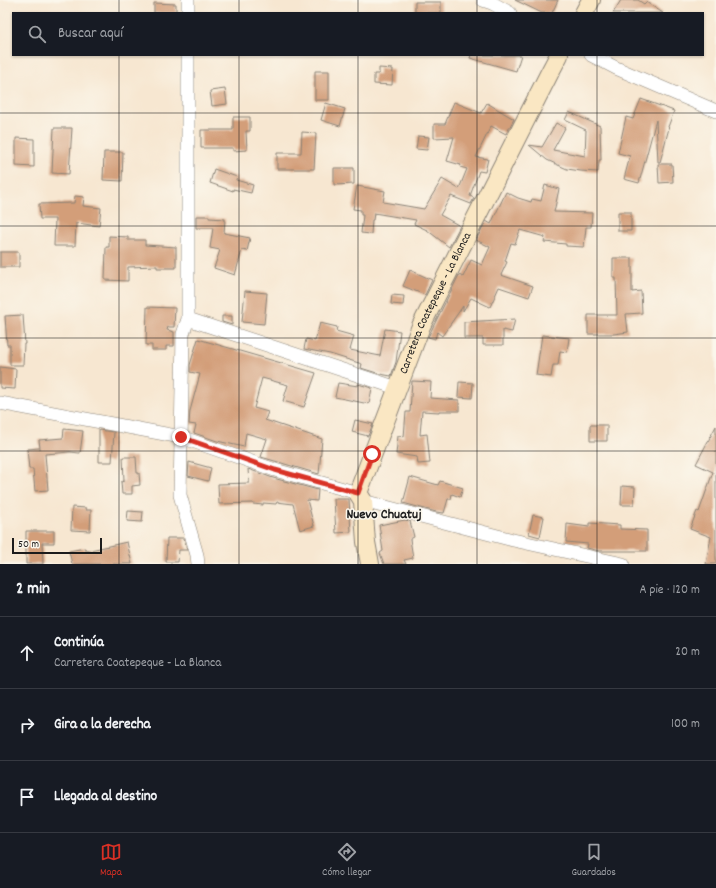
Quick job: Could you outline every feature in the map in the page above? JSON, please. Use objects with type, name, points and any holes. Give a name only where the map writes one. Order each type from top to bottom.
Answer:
[{"type":"main road","points":[[585,12],[591,0]]},
{"type":"main road","name":"Carretera Coatepeque - La Blanca","points":[[370,564],[361,497],[397,388],[422,326],[558,56]]},
{"type":"street","points":[[188,0],[188,12]]},
{"type":"street","points":[[483,0],[508,12]]},
{"type":"street","points":[[188,56],[188,319],[183,334],[180,495],[197,555],[198,564]]},
{"type":"street","points":[[593,56],[616,68],[716,111]]},
{"type":"street","points":[[188,319],[397,388]]},
{"type":"street","points":[[0,404],[181,437],[275,470],[361,497],[513,540],[623,564]]},
{"type":"building","points":[[515,0],[558,0],[552,12],[540,12]]},
{"type":"building","points":[[621,0],[638,0],[644,4],[646,2],[661,12],[614,12]]},
{"type":"building","points":[[415,2],[441,2],[441,12],[415,12]]},
{"type":"building","points":[[154,3],[176,4],[176,12],[154,12]]},
{"type":"building","points":[[471,56],[521,56],[516,71],[470,58]]},
{"type":"building","points":[[379,68],[393,69],[392,85],[374,84],[374,74],[379,74]]},
{"type":"building","points":[[315,71],[329,71],[329,100],[315,100]]},
{"type":"building","points":[[225,89],[227,104],[212,106],[210,91]]},
{"type":"building","points":[[641,99],[674,111],[668,127],[660,162],[658,162],[656,120],[639,183],[624,179],[630,156],[618,153],[626,117],[633,119]]},
{"type":"building","points":[[454,102],[481,113],[487,103],[514,119],[506,134],[491,126],[476,157],[488,159],[485,172],[479,171],[470,196],[474,198],[471,204],[451,196],[440,215],[460,226],[449,247],[427,230],[414,224],[416,220],[374,213],[371,234],[361,233],[363,215],[361,215],[361,210],[353,209],[357,186],[385,191],[383,202],[424,209],[442,179],[459,189],[467,169],[460,167],[461,165],[447,161],[454,137],[434,138],[434,124],[445,124]]},
{"type":"building","points":[[326,103],[345,109],[340,126],[321,120]]},
{"type":"building","points":[[569,112],[600,126],[601,160],[599,160],[598,172],[567,169],[547,160],[529,145],[542,147],[556,123],[565,128],[553,150],[585,156],[586,130],[565,120]]},
{"type":"building","points":[[233,117],[250,117],[250,131],[246,131],[247,150],[233,151],[233,148],[201,148],[201,130],[233,130]]},
{"type":"building","points":[[54,128],[72,128],[69,174],[52,173]]},
{"type":"building","points":[[302,132],[316,133],[314,169],[277,169],[277,153],[301,153]]},
{"type":"building","points":[[418,136],[429,137],[427,150],[416,149]]},
{"type":"building","points":[[16,138],[34,139],[34,167],[16,166]]},
{"type":"building","points":[[104,152],[123,152],[122,181],[103,180]]},
{"type":"building","points":[[658,164],[672,164],[673,182],[659,183]]},
{"type":"building","points":[[334,168],[354,168],[354,184],[334,185]]},
{"type":"building","points":[[214,169],[237,177],[236,180],[253,185],[251,193],[233,189],[233,191],[210,183]]},
{"type":"building","points":[[545,185],[559,189],[554,212],[592,213],[591,227],[586,227],[584,247],[566,246],[566,244],[544,242],[545,237],[520,230],[515,244],[511,243],[505,261],[507,262],[501,275],[533,286],[529,297],[499,287],[490,307],[471,298],[463,311],[463,306],[442,336],[437,332],[435,339],[428,337],[459,275],[463,277],[471,260],[482,265],[490,247],[476,240],[486,221],[491,224],[506,192],[531,202],[532,199],[541,201]]},
{"type":"building","points":[[75,196],[84,197],[83,206],[101,208],[99,226],[76,223],[75,246],[54,246],[55,219],[40,219],[39,204],[74,203]]},
{"type":"building","points":[[618,212],[631,212],[631,231],[618,231]]},
{"type":"building","points":[[196,216],[209,216],[209,218],[225,219],[224,233],[250,238],[247,251],[242,250],[235,275],[214,268],[220,250],[210,248],[213,228],[196,228]]},
{"type":"building","points":[[109,236],[128,237],[128,240],[145,240],[145,245],[176,247],[176,268],[157,268],[157,266],[128,267],[128,281],[105,280],[106,247],[109,247]]},
{"type":"building","points":[[0,252],[19,252],[19,267],[0,267]]},
{"type":"building","points":[[613,258],[632,258],[632,292],[641,291],[642,313],[626,314],[628,332],[614,334],[588,334],[588,315],[617,315],[616,278],[613,278]]},
{"type":"building","points":[[410,270],[432,280],[425,295],[403,286]]},
{"type":"building","points":[[245,291],[267,293],[264,324],[242,322]]},
{"type":"building","points":[[392,295],[404,296],[403,305],[391,304]]},
{"type":"building","points":[[147,307],[175,308],[174,327],[168,327],[167,330],[174,332],[174,346],[166,346],[166,350],[152,350],[152,345],[146,345]]},
{"type":"building","points":[[23,315],[25,344],[23,365],[10,365],[10,345],[7,345],[5,316]]},
{"type":"building","points":[[222,316],[232,316],[232,325],[222,322]]},
{"type":"building","points":[[515,319],[512,332],[503,330],[503,345],[483,345],[483,338],[464,338],[464,322]]},
{"type":"building","points":[[320,323],[337,327],[336,331],[354,336],[350,350],[380,356],[385,329],[400,331],[396,362],[391,376],[361,368],[362,364],[330,354],[304,349],[306,339],[315,341]]},
{"type":"building","points":[[542,335],[569,338],[567,352],[560,351],[558,365],[553,365],[551,377],[536,375]]},
{"type":"building","points":[[198,339],[316,373],[304,407],[283,401],[288,385],[262,378],[254,408],[268,412],[265,420],[322,439],[319,474],[261,457],[267,439],[246,433],[244,447],[217,441],[194,433],[196,425],[189,424],[190,411],[200,374],[190,372],[190,365]]},
{"type":"building","points":[[0,367],[16,369],[15,389],[0,388]]},
{"type":"building","points":[[412,381],[431,382],[430,398],[459,400],[459,411],[422,411],[420,435],[427,434],[430,463],[418,464],[417,457],[396,454],[398,436],[404,437],[406,412],[410,412]]},
{"type":"building","points":[[459,382],[473,383],[472,398],[458,397]]},
{"type":"building","points":[[338,383],[358,386],[358,384],[372,388],[369,404],[335,397]]},
{"type":"building","points":[[355,420],[373,424],[368,436],[352,432]]},
{"type":"building","points":[[590,425],[607,425],[607,441],[590,441]]},
{"type":"building","points":[[716,426],[716,564],[706,564],[711,537],[690,529],[697,511],[699,512],[713,472],[696,464]]},
{"type":"building","points":[[64,429],[83,431],[80,453],[70,452],[45,454],[48,490],[35,491],[33,469],[29,469],[27,449],[40,448],[39,440],[63,438]]},
{"type":"building","points":[[99,430],[114,432],[112,462],[99,462]]},
{"type":"building","points":[[123,457],[136,457],[137,473],[139,473],[140,485],[132,486],[132,494],[122,494],[121,482],[124,481]]},
{"type":"building","points":[[189,462],[211,468],[208,481],[188,476]]},
{"type":"building","points":[[248,469],[273,478],[318,490],[317,501],[307,500],[314,526],[300,530],[293,504],[277,502],[276,504],[263,503],[263,505],[253,503],[219,504],[218,484],[249,483]]},
{"type":"building","points":[[410,477],[438,485],[440,481],[463,488],[460,497],[452,494],[451,499],[448,499],[444,513],[436,512],[403,503]]},
{"type":"building","points":[[622,486],[635,487],[634,505],[621,505]]},
{"type":"building","points":[[334,499],[349,499],[351,532],[336,533]]},
{"type":"building","points":[[72,507],[91,510],[90,531],[71,530]]},
{"type":"building","points":[[128,511],[143,512],[142,522],[127,521]]},
{"type":"building","points":[[533,515],[544,517],[540,537],[529,534]]},
{"type":"building","points":[[405,520],[410,521],[414,537],[410,539],[413,558],[404,560],[406,564],[384,564],[380,553],[383,551],[379,525]]},
{"type":"building","points":[[589,523],[620,525],[620,529],[647,530],[647,551],[599,551],[587,548],[588,544],[566,542],[567,524],[589,527]]},
{"type":"building","points":[[26,531],[54,531],[54,543],[42,543],[43,564],[26,564]]},
{"type":"building","points":[[167,538],[184,538],[187,550],[179,550],[178,562],[166,562]]},
{"type":"building","points":[[127,542],[132,564],[72,564],[69,551],[85,548],[86,551]]},
{"type":"district","name":"Nuevo Chuatuj","points":[[384,515]]},
{"type":"route","points":[[181,437],[275,470],[358,493],[372,454]]}]
